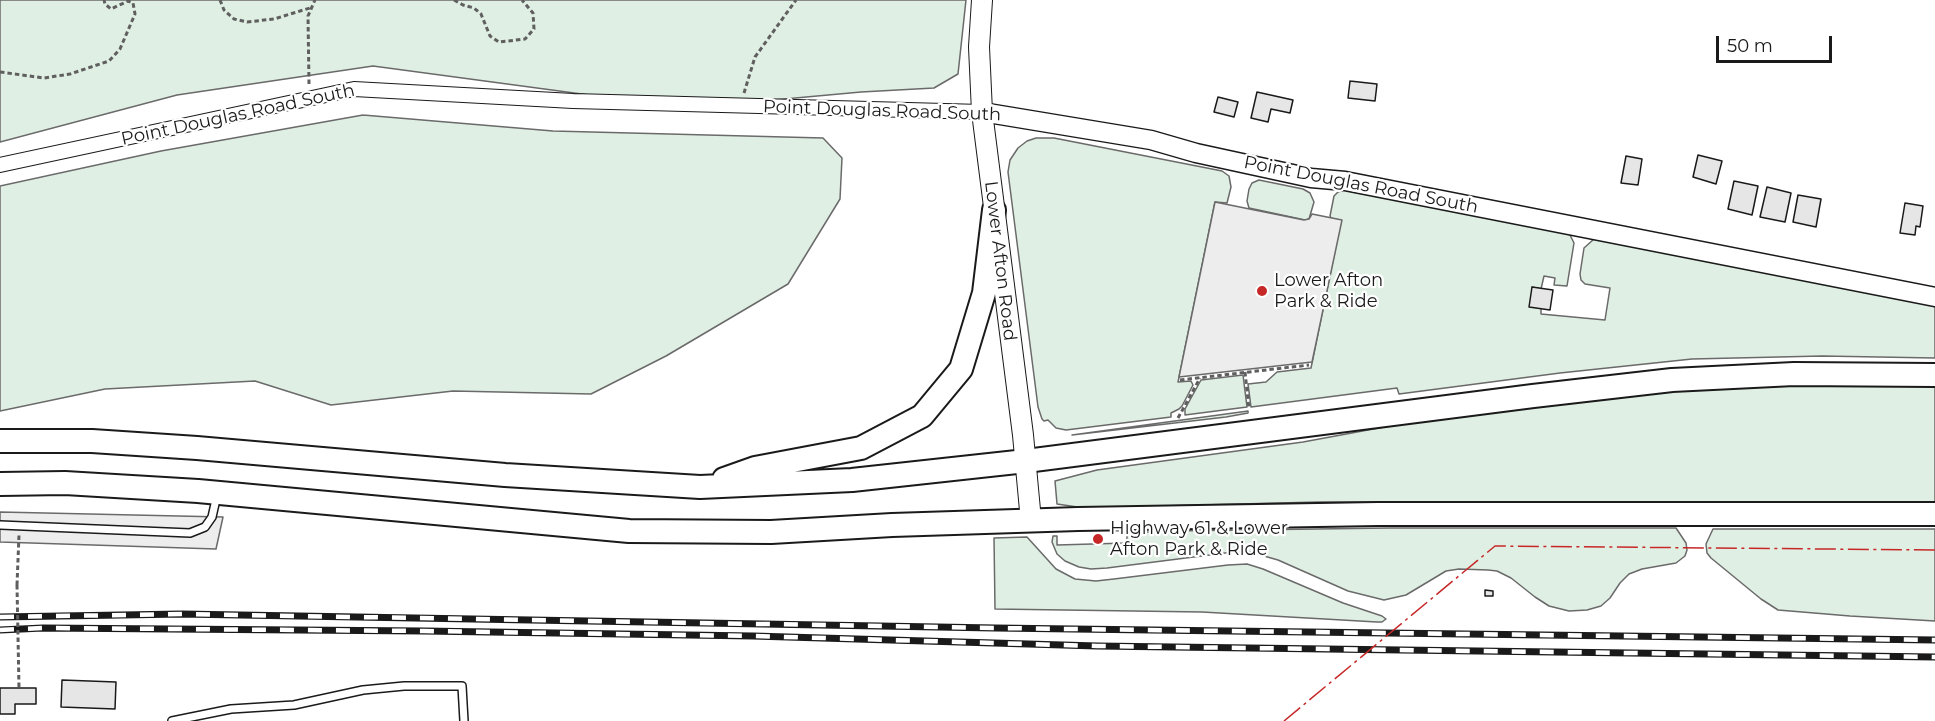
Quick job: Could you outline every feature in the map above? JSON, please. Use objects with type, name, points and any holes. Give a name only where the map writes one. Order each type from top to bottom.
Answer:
[{"type":"highway","points":[[700,487],[755,468],[861,448],[922,416],[961,369],[984,293],[994,210]]},
{"type":"highway","points":[[0,441],[92,441],[505,475],[700,487],[852,480],[1026,461],[1647,383],[1794,374],[1935,375]]},
{"type":"highway","points":[[0,484],[65,483],[218,493],[629,531],[771,532],[892,525],[1390,514],[1935,514]]},
{"type":"main road","name":"Lower Afton Road","points":[[982,0],[979,56],[982,111],[1026,461],[1031,521]]},
{"type":"street","name":"Point Douglas Road South","points":[[0,165],[354,89],[573,101],[982,111],[1151,140],[1196,153],[1311,178],[1345,181],[1935,297]]},
{"type":"lane","points":[[0,525],[190,533],[204,527],[212,517],[218,493]]},
{"type":"lane","points":[[172,721],[231,709],[294,705],[363,690],[404,686],[462,686],[464,721]]},
{"type":"path","points":[[0,72],[44,78],[70,74],[108,61],[120,49],[135,14],[133,3],[128,1],[111,9],[104,0]]},
{"type":"path","points":[[220,0],[224,10],[234,19],[247,22],[274,20],[310,8]]},
{"type":"path","points":[[310,99],[308,16],[315,0]]},
{"type":"path","points":[[454,0],[474,8],[481,14],[490,36],[499,42],[525,39],[532,32],[534,24],[532,13],[522,0]]},
{"type":"path","points":[[740,106],[755,57],[796,0]]},
{"type":"path","points":[[1180,380],[1309,365]]},
{"type":"path","points":[[1245,372],[1249,409]]},
{"type":"path","points":[[1178,418],[1200,378]]},
{"type":"path","points":[[19,547],[19,688]]},
{"type":"green space","points":[[0,0],[966,0],[958,74],[934,88],[861,92],[686,108],[373,66],[177,95],[0,142]]},
{"type":"green space","points":[[363,115],[553,131],[823,138],[842,158],[840,199],[788,284],[666,356],[591,394],[453,391],[331,405],[255,381],[105,389],[0,411],[0,186],[161,151]]},
{"type":"green space","points":[[1036,138],[1054,138],[1212,169],[1222,171],[1229,176],[1231,187],[1227,203],[1215,202],[1178,382],[1191,381],[1193,385],[1182,406],[1171,413],[1171,417],[1066,430],[1056,428],[1048,420],[1042,419],[1038,407],[1008,172],[1010,160],[1018,148]]},
{"type":"green space","points":[[1259,180],[1303,189],[1310,193],[1314,202],[1309,219],[1249,208],[1247,201],[1249,189],[1252,183]]},
{"type":"green space","points":[[1344,190],[1570,235],[1574,243],[1567,286],[1554,285],[1555,278],[1544,276],[1541,289],[1532,287],[1541,314],[1605,320],[1610,288],[1585,284],[1580,274],[1584,248],[1594,239],[1935,306],[1935,358],[1822,356],[1692,359],[1399,394],[1397,388],[1251,407],[1248,384],[1266,382],[1277,372],[1311,368],[1341,221],[1330,216],[1334,196]]},
{"type":"green space","points":[[1243,375],[1247,407],[1185,415],[1185,409],[1201,380]]},
{"type":"green space","points":[[1793,385],[1935,386],[1935,502],[1318,502],[1084,508],[1057,504],[1055,481],[1097,470],[1303,442],[1395,425],[1629,395]]},
{"type":"green space","points":[[1248,411],[1248,413],[1226,417],[1072,435]]},
{"type":"green space","points":[[1676,528],[1686,543],[1687,550],[1685,556],[1676,563],[1642,569],[1629,574],[1601,606],[1569,611],[1549,606],[1511,578],[1497,571],[1459,569],[1446,571],[1406,595],[1384,600],[1348,591],[1278,560],[1250,552],[1233,552],[1091,569],[1065,561],[1057,554],[1052,542],[1053,536],[1057,536],[1057,545],[1127,543],[1127,533],[1169,531]]},
{"type":"green space","points":[[1713,529],[1935,529],[1935,621],[1778,610],[1711,558],[1707,553],[1706,544]]},
{"type":"green space","points":[[1027,537],[1056,569],[1075,579],[1096,581],[1247,564],[1386,619],[1377,622],[1202,612],[995,609],[994,538]]},
{"type":"shaded area","name":"Lower Afton Park & Ride","points":[[1215,202],[1304,220],[1309,219],[1312,214],[1342,220],[1312,362],[1179,377]]},
{"type":"shaded area","points":[[0,512],[223,517],[216,549],[0,542]]},
{"type":"building","points":[[1350,81],[1377,84],[1375,101],[1348,98]]},
{"type":"building","points":[[1257,92],[1293,100],[1290,113],[1271,109],[1268,122],[1251,118]]},
{"type":"building","points":[[1218,97],[1238,102],[1234,117],[1214,112]]},
{"type":"building","points":[[1698,155],[1722,161],[1716,184],[1693,177]]},
{"type":"building","points":[[1626,156],[1642,159],[1638,185],[1621,183]]},
{"type":"building","points":[[1734,181],[1758,186],[1752,215],[1728,209]]},
{"type":"building","points":[[1767,187],[1791,193],[1785,222],[1760,217]]},
{"type":"building","points":[[1798,195],[1821,199],[1816,227],[1793,222]]},
{"type":"building","points":[[1905,203],[1923,206],[1920,227],[1916,226],[1915,235],[1900,233]]},
{"type":"building","points":[[1532,287],[1553,290],[1550,310],[1529,307]]},
{"type":"building","points":[[1485,590],[1493,591],[1493,596],[1485,596]]},
{"type":"building","points":[[62,680],[116,682],[115,709],[61,707]]},
{"type":"building","points":[[0,688],[36,688],[36,704],[15,704],[15,714],[0,714]]},
{"type":"railway","points":[[0,617],[182,614],[995,628],[1935,640]]},
{"type":"railway","points":[[0,630],[43,628],[424,631],[753,636],[1097,646],[1935,657]]},
{"type":"power","points":[[1284,721],[1495,546],[1935,550]]},
{"type":"place","name":"Lower Afton Park & Ride","points":[[1262,291]]},
{"type":"place","name":"Highway 61 & Lower Afton Park & Ride","points":[[1098,539]]}]
